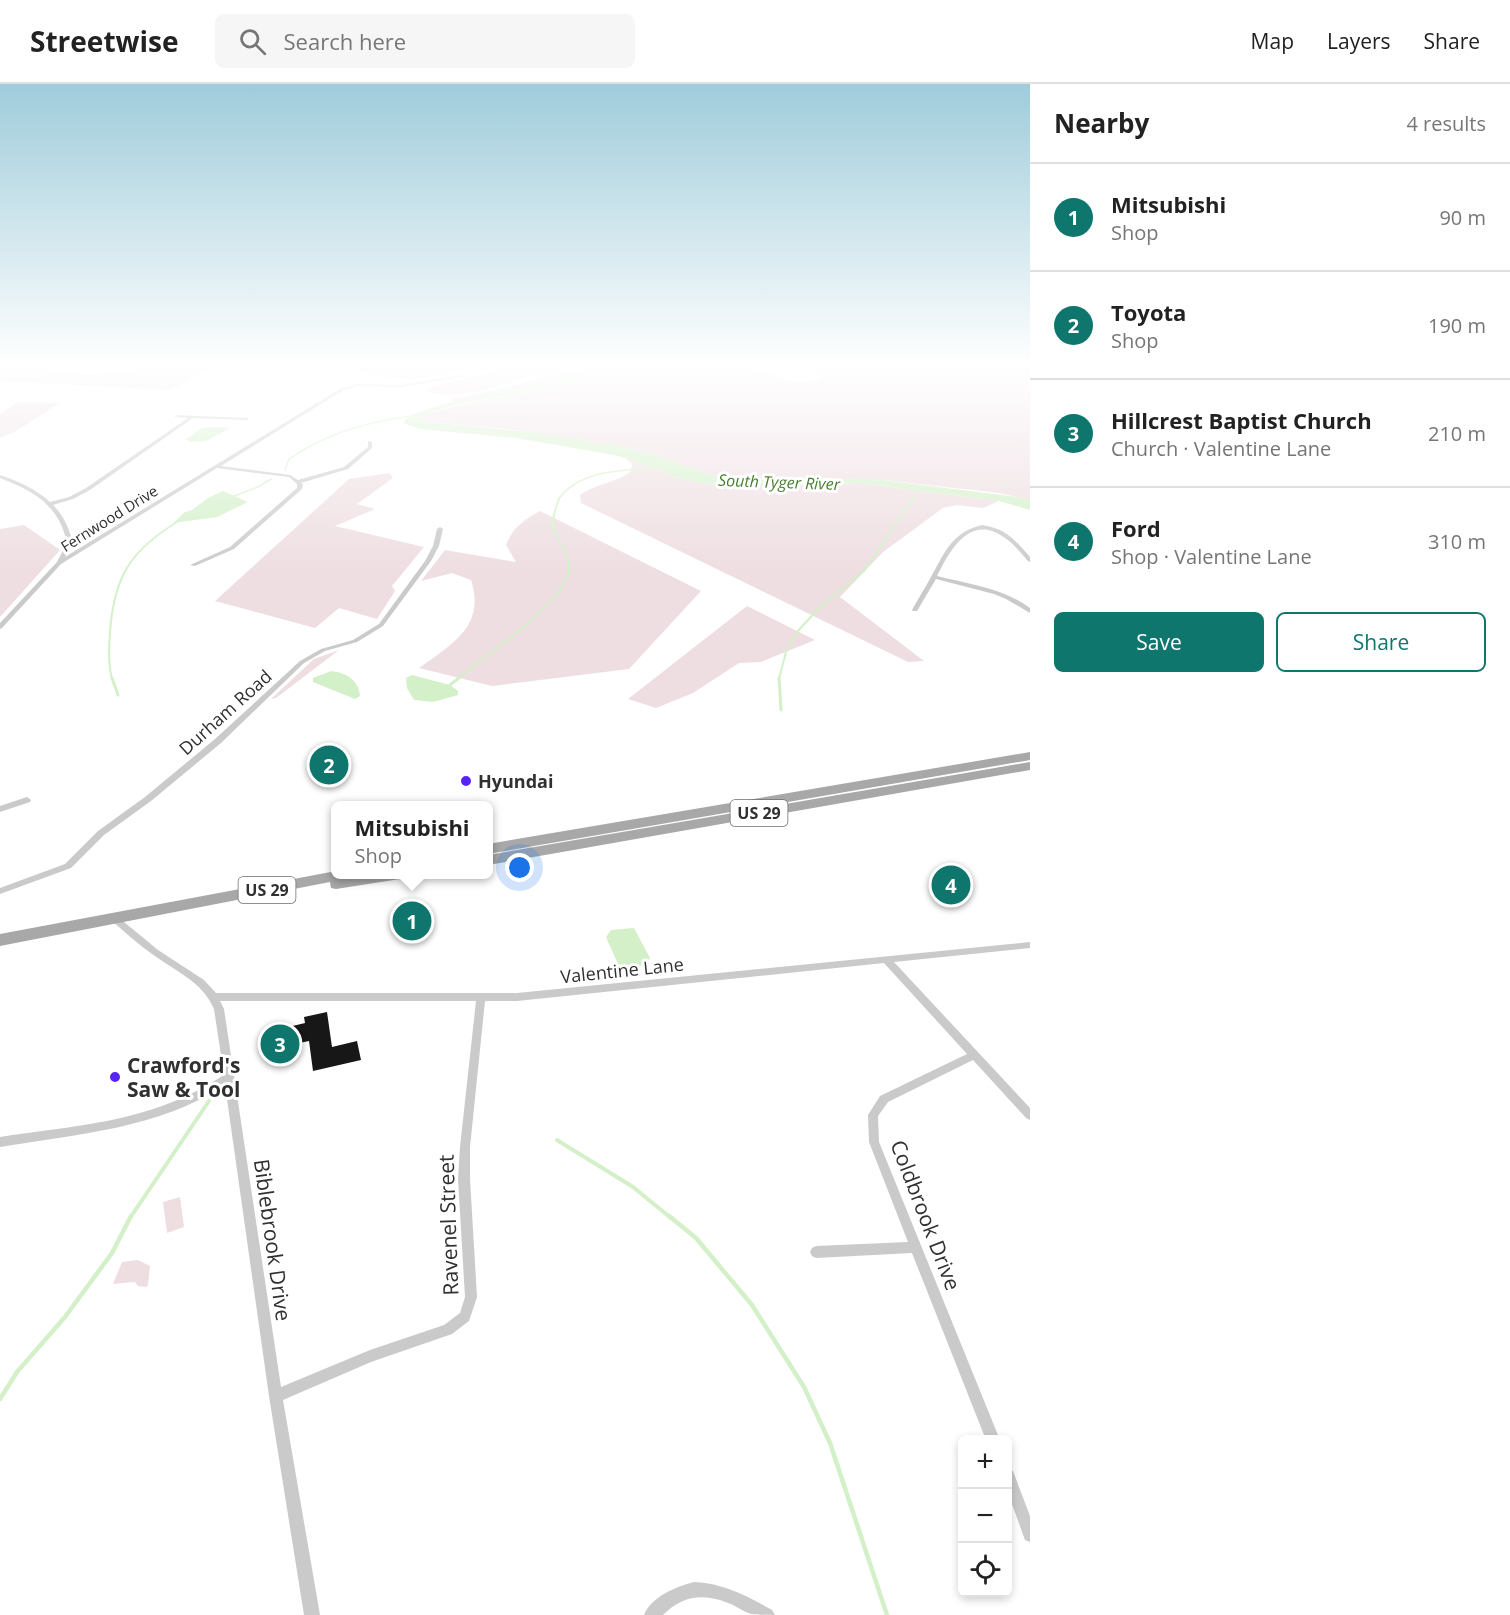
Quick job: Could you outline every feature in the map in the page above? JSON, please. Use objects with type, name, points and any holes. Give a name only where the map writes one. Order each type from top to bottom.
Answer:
[{"type":"main road","name":"US 29","points":[[696,819],[1030,756]]},
{"type":"main road","name":"US 29","points":[[493,859],[551,844],[1030,766]]},
{"type":"main road","name":"US 29","points":[[493,849],[551,844]]},
{"type":"main road","name":"US 29","points":[[0,940],[331,877]]},
{"type":"main road","name":"US 29","points":[[186,906],[367,879]]},
{"type":"street","points":[[49,504],[71,498],[88,489],[167,434]]},
{"type":"street","name":"Fernwood Drive","points":[[59,563],[270,434]]},
{"type":"street","points":[[298,482],[346,468],[370,447],[370,442]]},
{"type":"street","points":[[193,565],[228,550],[240,542],[300,488],[298,482],[290,476],[217,467]]},
{"type":"street","points":[[0,476],[28,488],[49,504],[69,532],[69,548],[59,563],[0,627]]},
{"type":"street","name":"Durham Road","points":[[0,891],[68,866],[101,833],[148,799],[218,741],[302,662],[323,650],[354,641],[381,625],[428,561],[436,546],[440,529]]},
{"type":"street","points":[[915,610],[945,552],[964,532],[971,529],[990,529],[1003,533],[1030,560]]},
{"type":"street","points":[[934,576],[997,593],[1030,611]]},
{"type":"street","points":[[0,809],[27,800]]},
{"type":"street","points":[[115,919],[156,952],[207,987],[216,997]]},
{"type":"street","name":"Valentine Lane","points":[[216,997],[517,997],[1030,945]]},
{"type":"street","points":[[886,960],[1030,1115]]},
{"type":"street","name":"Biblebrook Drive","points":[[216,997],[276,1396],[312,1615]]},
{"type":"street","name":"Ravenel Street","points":[[276,1396],[370,1356],[448,1329],[465,1317],[471,1297],[464,1179],[465,1146],[481,998]]},
{"type":"street","name":"Coldbrook Drive","points":[[974,1055],[884,1099],[873,1115],[874,1142],[991,1435]]},
{"type":"street","points":[[0,1142],[167,1111],[213,1089],[229,1077]]},
{"type":"street","points":[[816,1252],[916,1247]]},
{"type":"street","points":[[1012,1487],[1030,1535]]},
{"type":"street","points":[[652,1615],[669,1597],[696,1588],[734,1596],[767,1615]]},
{"type":"shaded area","points":[[546,434],[1030,434],[1030,500],[999,493],[875,479],[735,480],[705,473],[656,455],[614,445]]},
{"type":"shaded area","points":[[625,458],[651,466],[671,476],[699,483],[742,487],[860,483],[999,501],[983,508],[957,505],[943,508],[883,552],[840,597],[924,661],[908,662],[581,503],[580,495],[631,471],[632,464]]},
{"type":"shaded area","points":[[389,473],[393,478],[357,504],[375,509],[335,526],[424,547],[392,586],[395,591],[377,619],[339,608],[315,628],[215,601],[349,479]]},
{"type":"shaded area","points":[[540,511],[701,591],[629,669],[492,686],[419,668],[454,642],[470,622],[474,610],[471,580],[452,573],[421,581],[445,550],[516,562],[506,545],[512,533],[520,525]]},
{"type":"shaded area","points":[[24,525],[60,550],[0,617],[0,529]]},
{"type":"shaded area","points":[[747,606],[815,640],[761,662],[739,663],[693,693],[656,708],[628,699]]},
{"type":"shaded area","points":[[339,650],[276,698],[271,699],[314,659]]},
{"type":"shaded area","points":[[180,1197],[184,1227],[167,1233],[163,1202]]},
{"type":"shaded area","points":[[138,1260],[150,1266],[146,1287],[138,1286],[135,1282],[113,1284],[122,1262]]},
{"type":"water","points":[[193,434],[218,434],[206,441],[190,442],[186,439]]},
{"type":"water","name":"South Tyger River","points":[[478,434],[549,434],[614,445],[656,455],[705,473],[735,480],[875,479],[1019,497],[1030,500],[1030,510],[999,501],[860,483],[742,487],[699,483],[671,476],[651,466],[614,455],[516,438]]},
{"type":"water","points":[[223,491],[248,502],[217,517],[173,523],[185,512]]},
{"type":"water","points":[[331,671],[342,673],[354,681],[360,696],[355,699],[313,682],[313,678]]},
{"type":"water","points":[[412,675],[450,685],[458,691],[458,695],[433,702],[414,700],[407,688],[406,678]]},
{"type":"water","points":[[634,928],[650,958],[645,965],[626,967],[618,964],[606,937],[611,930]]},
{"type":"building","points":[[327,1012],[332,1047],[357,1041],[361,1060],[313,1071],[309,1041],[266,1048],[265,1036],[269,1035],[268,1032],[305,1023],[304,1017]]},
{"type":"waterway","points":[[285,470],[289,459],[335,434]]},
{"type":"waterway","points":[[558,500],[567,490],[589,477],[615,471],[655,468]]},
{"type":"waterway","points":[[232,497],[258,487],[271,479]]},
{"type":"waterway","points":[[912,500],[918,491]]},
{"type":"waterway","points":[[457,679],[541,612],[566,581],[569,568],[567,557],[554,531],[553,523],[559,499]]},
{"type":"waterway","points":[[779,679],[786,652],[797,632],[820,607],[864,571],[913,499]]},
{"type":"waterway","points":[[112,679],[109,662],[110,632],[112,613],[121,581],[136,555],[177,522]]},
{"type":"waterway","points":[[112,678],[118,695]]},
{"type":"waterway","points":[[450,685],[459,678]]},
{"type":"waterway","points":[[779,679],[781,710]]},
{"type":"waterway","points":[[130,1218],[209,1101]]},
{"type":"waterway","points":[[557,1140],[633,1187],[671,1218]]},
{"type":"waterway","points":[[0,1399],[17,1372],[65,1317],[112,1253],[131,1216]]},
{"type":"waterway","points":[[669,1216],[696,1238],[752,1305],[804,1387],[830,1443],[887,1615]]},
{"type":"place","name":"Toyota","points":[[329,765]]},
{"type":"place","name":"Hyundai","points":[[466,781]]},
{"type":"place","name":"Ford","points":[[951,885]]},
{"type":"place","name":"Mitsubishi","points":[[412,921]]},
{"type":"place","name":"Hillcrest Baptist Church","points":[[280,1044]]},
{"type":"place","name":"Crawford's Saw & Tool","points":[[115,1077]]}]
